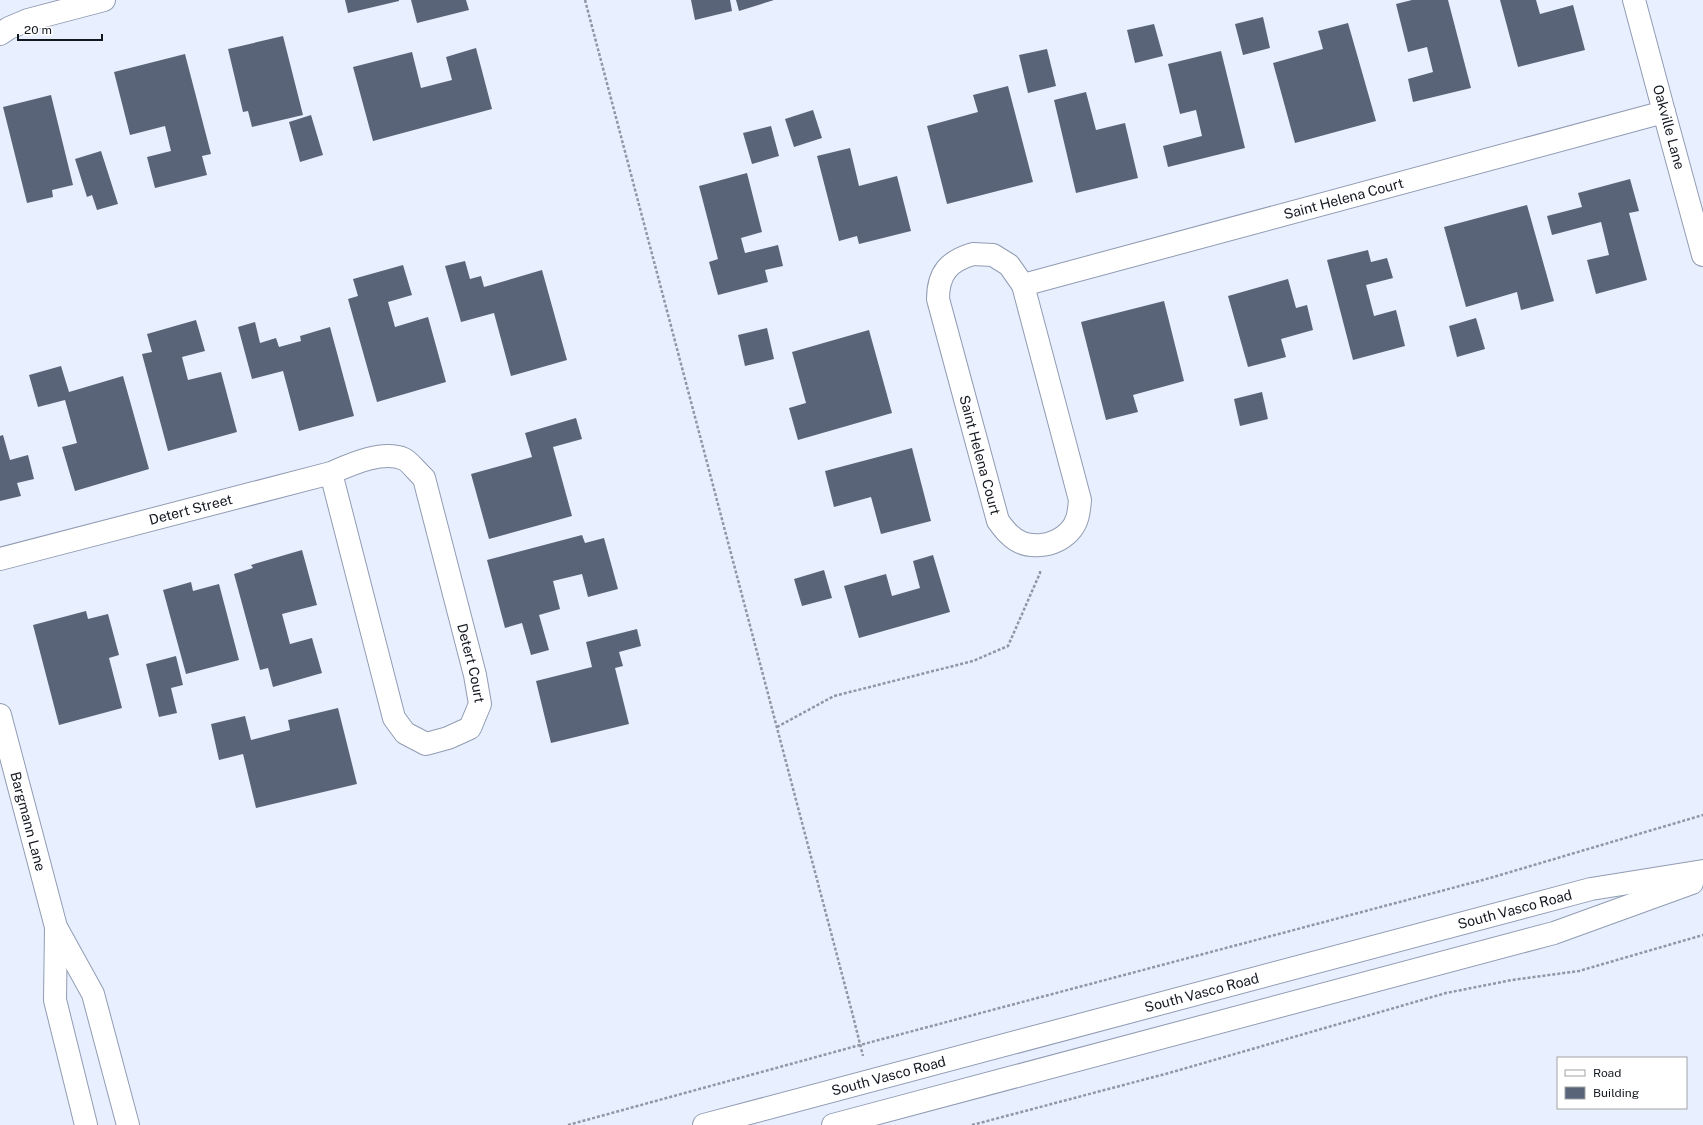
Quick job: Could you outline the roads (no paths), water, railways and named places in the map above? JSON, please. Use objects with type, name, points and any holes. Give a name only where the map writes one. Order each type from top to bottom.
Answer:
[{"type":"street","points":[[0,34],[8,28],[28,20],[104,0]]},
{"type":"street","name":"Oakville Lane","points":[[1634,0],[1703,255]]},
{"type":"street","name":"Saint Helena Court","points":[[1023,285],[1664,112]]},
{"type":"street","name":"Saint Helena Court","points":[[973,254],[993,255],[1009,265],[1023,285],[1080,500],[1078,516],[1070,531],[1057,541],[1041,545],[1023,543],[1017,540],[1010,536],[998,521],[938,299],[938,284],[946,270],[960,258],[973,254]]},
{"type":"street","name":"Detert Court","points":[[331,473],[394,718],[406,733],[426,744],[448,738],[470,728],[480,704],[475,675],[424,478],[404,459],[381,456]]},
{"type":"street","name":"Detert Street","points":[[0,559],[331,473],[355,463],[381,456]]},
{"type":"street","name":"Bargmann Lane","points":[[0,715],[56,927],[93,994],[128,1125]]},
{"type":"street","name":"South Vasco Road","points":[[704,1125],[1591,890],[1703,871]]},
{"type":"street","points":[[833,1125],[1554,933],[1703,879]]},
{"type":"street","name":"Bargmann Lane","points":[[56,927],[55,1000],[86,1125]]}]
